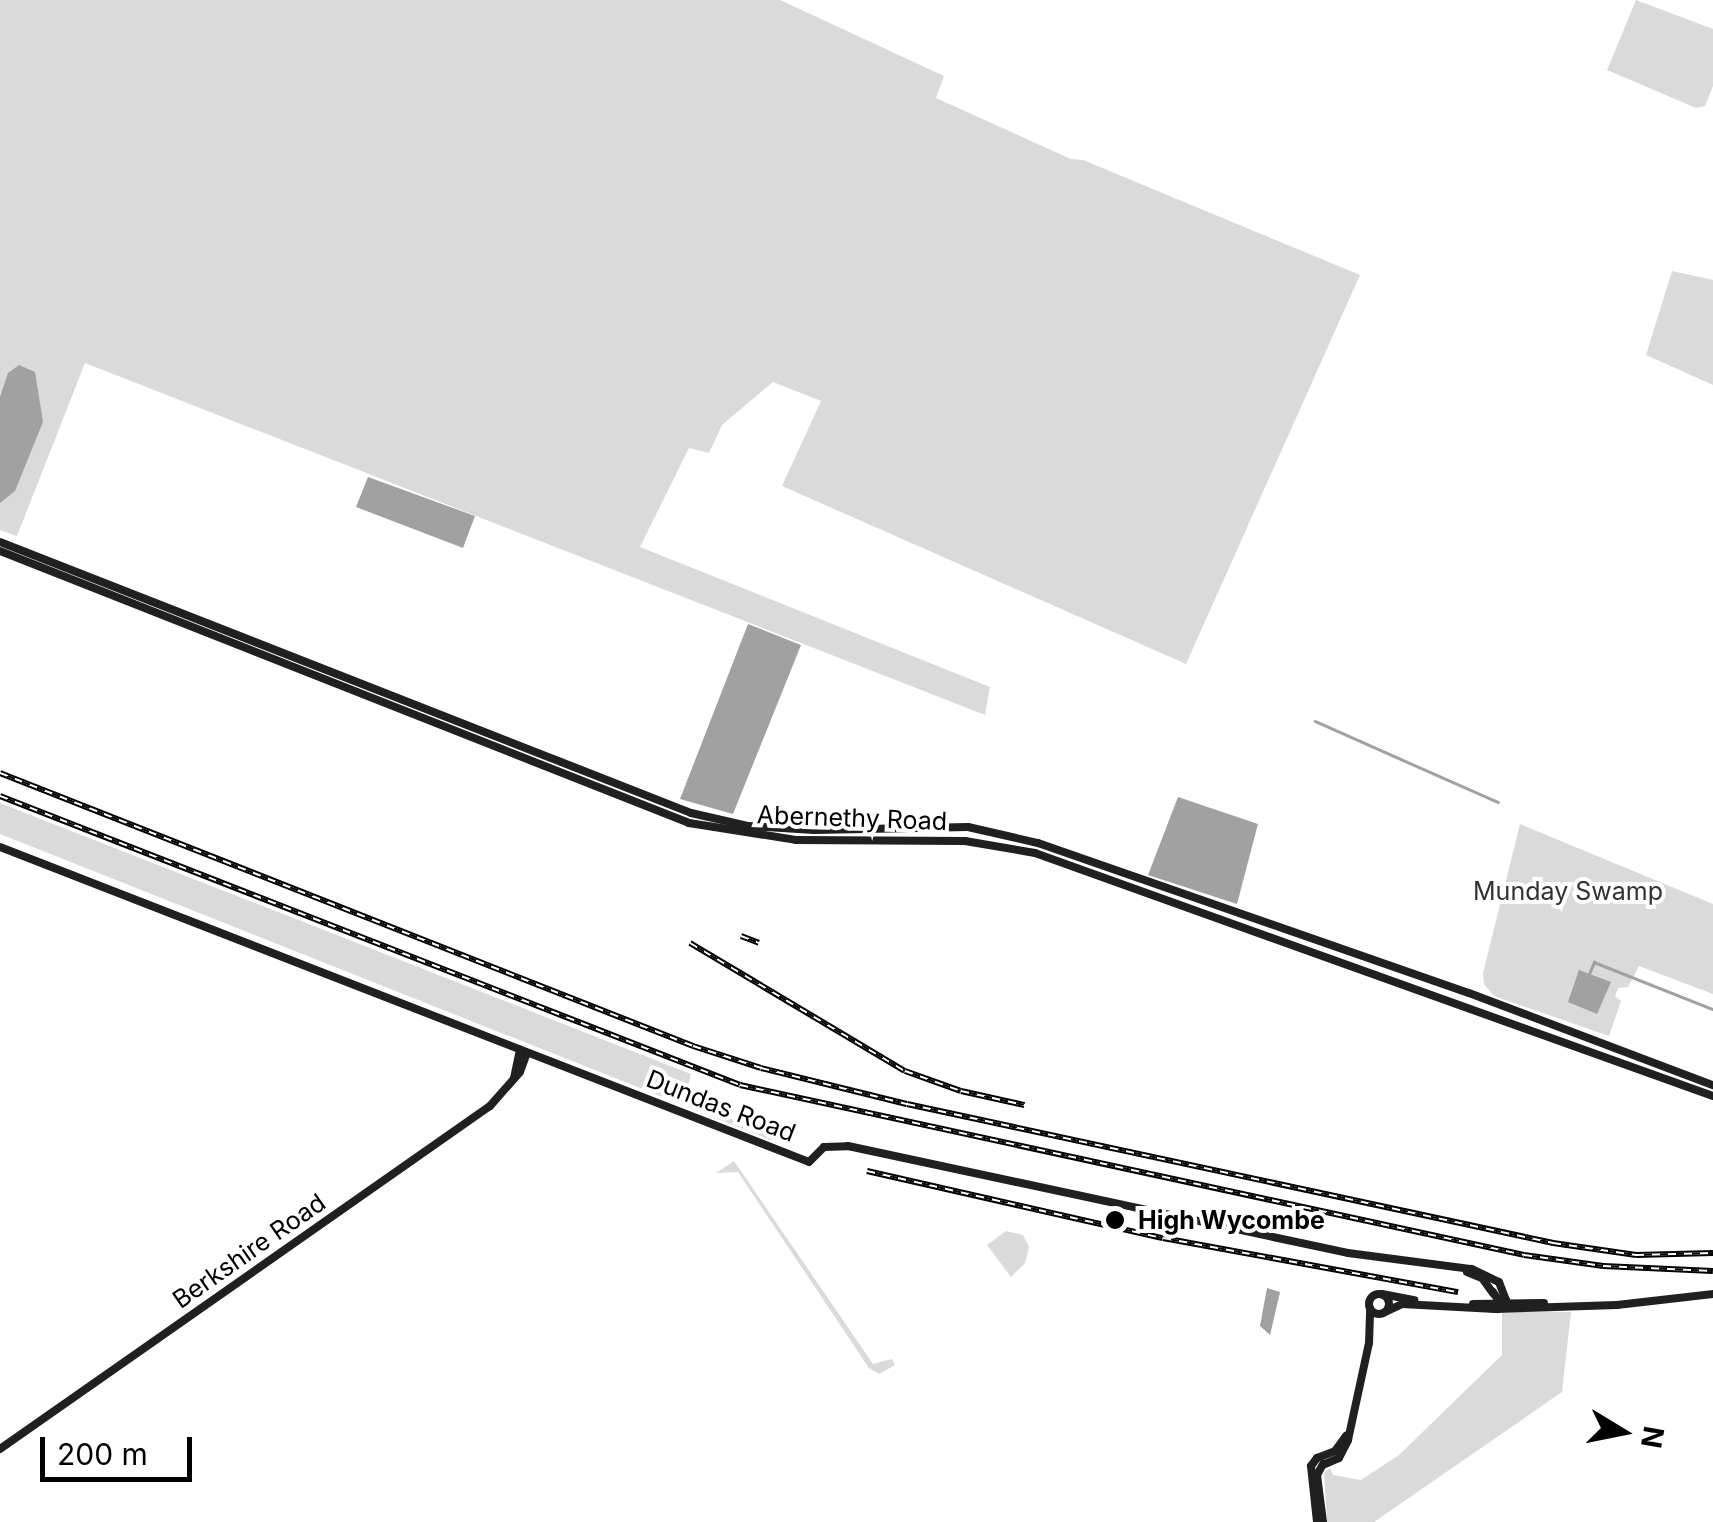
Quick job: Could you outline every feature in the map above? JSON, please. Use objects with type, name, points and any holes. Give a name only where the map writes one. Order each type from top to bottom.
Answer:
[{"type":"main road","name":"Abernethy Road","points":[[0,542],[690,818],[796,840],[966,841],[1034,853],[1713,1096]]},
{"type":"main road","name":"Abernethy Road","points":[[0,551],[296,663]]},
{"type":"main road","name":"Abernethy Road","points":[[690,818],[814,830],[968,828],[1038,843],[1469,993],[1713,1085]]},
{"type":"main road","name":"Dundas Road","points":[[0,847],[810,1162],[824,1147],[848,1146],[1348,1253],[1477,1270],[1499,1282]]},
{"type":"main road","name":"Berkshire Road","points":[[0,1449],[490,1106],[514,1078],[523,1051]]},
{"type":"main road","name":"Dundas Road","points":[[1453,1268],[1482,1278],[1493,1292]]},
{"type":"main road","points":[[1499,1282],[1516,1303]]},
{"type":"main road","points":[[1499,1282],[1501,1306]]},
{"type":"main road","points":[[1486,1304],[1493,1292],[1501,1306]]},
{"type":"main road","points":[[1320,1522],[1318,1472],[1341,1455],[1348,1432],[1369,1344],[1370,1299],[1382,1294],[1411,1302],[1573,1306]]},
{"type":"main road","points":[[1369,1344],[1389,1302],[1382,1294]]},
{"type":"main road","points":[[1370,1310],[1386,1312],[1411,1302],[1501,1306],[1637,1304],[1713,1294]]},
{"type":"main road","points":[[1320,1522],[1312,1464],[1335,1451],[1348,1432]]},
{"type":"green space","points":[[0,0],[780,0],[944,76],[936,98],[1071,159],[1083,160],[1360,275],[1186,664],[782,486],[821,401],[773,382],[722,425],[709,453],[689,448],[640,547],[990,687],[985,715],[85,363],[17,536],[0,530]]},
{"type":"green space","points":[[1636,0],[1713,29],[1713,86],[1705,106],[1696,108],[1607,70]]},
{"type":"green space","points":[[1672,271],[1713,280],[1713,385],[1646,355]]},
{"type":"green space","points":[[0,803],[691,1074],[685,1100],[772,1136],[771,1140],[0,834]]},
{"type":"green space","name":"Munday Swamp","points":[[1520,824],[1713,904],[1713,994],[1639,966],[1628,987],[1618,988],[1615,996],[1621,1001],[1609,1036],[1494,996],[1484,984],[1483,973]]},
{"type":"green space","points":[[734,1161],[873,1364],[892,1359],[895,1365],[879,1374],[869,1368],[738,1172],[716,1173]]},
{"type":"green space","points":[[1006,1231],[1023,1235],[1029,1247],[1025,1263],[1011,1277],[987,1245]]},
{"type":"green space","points":[[1502,1311],[1571,1312],[1562,1392],[1374,1522],[1327,1522],[1324,1473],[1330,1468],[1333,1475],[1361,1480],[1399,1455],[1502,1355]]},
{"type":"shaded area","points":[[19,365],[35,372],[43,422],[15,491],[0,503],[0,397],[8,373]]},
{"type":"shaded area","points":[[368,477],[475,516],[463,548],[356,507]]},
{"type":"shaded area","points":[[748,624],[801,645],[733,814],[680,799]]},
{"type":"shaded area","points":[[1178,797],[1258,824],[1237,904],[1148,875]]},
{"type":"shaded area","points":[[1579,970],[1611,982],[1597,1014],[1568,1002]]},
{"type":"shaded area","points":[[1267,1288],[1280,1292],[1270,1335],[1260,1326]]},
{"type":"waterway","points":[[1315,721],[1498,802]]},
{"type":"waterway","points":[[1589,974],[1594,962],[1713,1009]]},
{"type":"railway","points":[[0,773],[693,1046],[761,1068],[907,1104],[1553,1243],[1636,1255],[1713,1253]]},
{"type":"railway","points":[[0,796],[740,1085],[1524,1255],[1603,1266],[1713,1271]]},
{"type":"railway","points":[[741,936],[759,943]]},
{"type":"railway","points":[[690,943],[905,1071],[961,1091],[1024,1105]]},
{"type":"railway","points":[[867,1171],[1163,1238],[1458,1292]]},
{"type":"place","name":"High Wycombe","points":[[1115,1220]]}]
